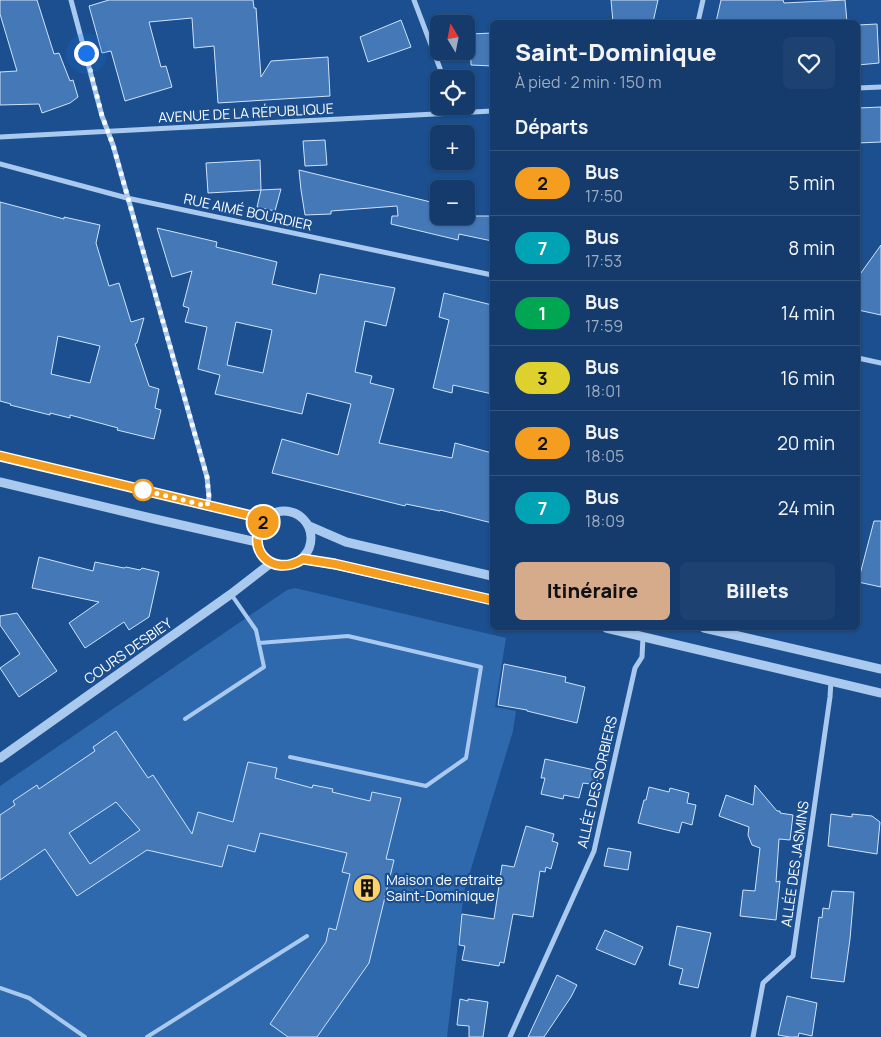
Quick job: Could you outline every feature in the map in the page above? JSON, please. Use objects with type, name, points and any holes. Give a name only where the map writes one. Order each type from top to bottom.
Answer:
[{"type":"street","points":[[71,0],[102,116],[128,198],[207,477],[209,497],[207,506]]},
{"type":"street","points":[[414,0],[441,70]]},
{"type":"street","points":[[698,20],[703,0]]},
{"type":"street","points":[[860,88],[881,86]]},
{"type":"street","name":"AVENUE DE LA RÉPUBLIQUE","points":[[475,112],[490,111]]},
{"type":"street","name":"AVENUE DE LA RÉPUBLIQUE","points":[[0,137],[430,114]]},
{"type":"street","name":"RUE AIMÉ BOURDIER","points":[[0,164],[128,198],[490,275]]},
{"type":"street","points":[[860,358],[881,363]]},
{"type":"street","points":[[0,456],[265,519]]},
{"type":"street","points":[[0,482],[257,542]]},
{"type":"street","points":[[280,511],[289,511],[304,519],[312,534],[312,543],[309,552],[303,559],[296,564],[287,566],[271,563],[264,557],[259,550],[257,534],[265,519],[280,511]]},
{"type":"street","points":[[309,526],[346,542],[490,576]]},
{"type":"street","points":[[303,559],[335,564],[490,600]]},
{"type":"street","name":"COURS DESBIEY","points":[[0,758],[231,594],[271,563]]},
{"type":"street","points":[[614,630],[881,693]]},
{"type":"street","points":[[713,630],[881,669]]},
{"type":"street","name":"ALLÉE DES SORBIERS","points":[[510,1037],[594,851],[635,668],[642,657],[643,637]]},
{"type":"street","name":"ALLÉE DES JASMINS","points":[[754,1037],[763,983],[794,956],[831,680]]},
{"type":"lane","points":[[185,718],[264,667],[256,630],[231,594]]},
{"type":"lane","points":[[258,644],[348,636],[481,667],[466,758],[426,786],[290,757]]},
{"type":"lane","points":[[147,1037],[307,936]]},
{"type":"lane","points":[[0,988],[29,998],[85,1037]]},
{"type":"shaded area","points":[[295,588],[506,638],[495,707],[516,711],[513,731],[464,892],[447,1037],[0,1037],[0,786],[287,590]]},
{"type":"building","points":[[0,0],[37,0],[54,54],[59,53],[70,81],[73,80],[78,97],[70,103],[42,113],[39,104],[0,105],[0,72],[17,71],[0,14]]},
{"type":"building","points":[[109,0],[253,0],[254,8],[256,8],[261,77],[271,61],[328,57],[330,96],[218,103],[214,46],[194,48],[192,18],[149,22],[161,67],[166,66],[172,87],[125,101],[111,51],[102,53],[89,6]]},
{"type":"building","points":[[611,0],[658,0],[653,20],[613,20]]},
{"type":"building","points":[[721,0],[783,0],[784,3],[845,0],[847,20],[716,20]]},
{"type":"building","points":[[401,20],[411,47],[368,62],[360,37]]},
{"type":"building","points":[[877,24],[879,63],[860,65],[860,25]]},
{"type":"building","points":[[490,33],[490,66],[471,65],[471,60],[475,60],[475,34]]},
{"type":"building","points":[[881,107],[881,142],[860,143],[860,108]]},
{"type":"building","points":[[325,140],[327,165],[305,166],[303,141]]},
{"type":"building","points":[[260,160],[261,190],[208,193],[206,163]]},
{"type":"building","points":[[299,170],[430,202],[430,225],[475,225],[475,216],[490,216],[490,241],[459,234],[458,240],[391,224],[392,216],[398,216],[397,206],[331,211],[331,214],[305,215]]},
{"type":"building","points":[[281,189],[275,211],[257,207],[261,190]]},
{"type":"building","points":[[0,202],[64,219],[64,217],[100,225],[96,243],[109,286],[119,283],[131,322],[144,318],[137,343],[135,344],[149,386],[159,389],[155,408],[161,410],[154,439],[117,430],[118,428],[70,415],[70,418],[50,413],[50,415],[0,401]],"holes":[[[58,336],[100,346],[90,383],[51,374]]]},
{"type":"building","points":[[157,228],[217,242],[216,247],[277,262],[272,284],[316,294],[320,274],[395,288],[386,326],[365,321],[355,372],[372,376],[370,383],[394,389],[379,443],[452,458],[455,443],[490,452],[490,522],[440,510],[406,504],[405,506],[272,473],[282,439],[338,455],[351,404],[307,393],[302,414],[215,394],[220,375],[198,369],[207,327],[185,322],[189,308],[183,306],[192,271],[172,277]],"holes":[[[236,322],[272,330],[263,373],[227,365]]]},
{"type":"building","points":[[881,245],[881,315],[860,310],[860,274]]},
{"type":"building","points":[[444,293],[490,304],[490,394],[453,385],[452,393],[433,388],[449,320],[439,317]]},
{"type":"building","points":[[874,521],[881,521],[881,587],[860,582],[860,574]]},
{"type":"building","points":[[39,557],[93,571],[95,562],[159,572],[149,617],[129,630],[124,622],[85,648],[69,623],[99,602],[32,588]]},
{"type":"building","points":[[17,613],[57,671],[19,697],[0,668],[20,654],[0,625],[0,616]]},
{"type":"building","points":[[504,664],[566,677],[565,682],[585,687],[577,723],[527,710],[498,705]]},
{"type":"building","name":"Maison de retraite Saint-Dominique","points":[[116,731],[148,778],[153,775],[192,834],[198,812],[233,822],[248,762],[277,768],[275,778],[312,788],[313,785],[333,789],[332,792],[370,801],[372,792],[401,798],[386,859],[394,860],[369,963],[317,1037],[288,1037],[270,1024],[326,942],[329,928],[336,930],[350,874],[342,872],[347,853],[260,833],[255,852],[228,845],[222,867],[147,850],[77,896],[45,849],[0,880],[0,815],[15,805],[13,801],[37,785],[39,789],[95,751],[93,747]],"holes":[[[116,802],[140,830],[90,864],[69,833]]]},
{"type":"building","points":[[545,759],[599,771],[597,785],[583,783],[579,798],[564,795],[563,799],[541,794],[545,778],[541,778]]},
{"type":"building","points":[[755,785],[777,811],[793,815],[790,840],[779,839],[776,882],[780,881],[776,920],[740,916],[743,890],[755,891],[760,848],[752,845],[748,835],[749,827],[719,816],[726,795],[753,805]]},
{"type":"building","points":[[649,787],[669,792],[670,788],[689,793],[687,803],[696,805],[692,825],[682,822],[679,833],[638,823]]},
{"type":"building","points":[[831,814],[852,817],[852,814],[872,816],[880,822],[877,854],[828,846]]},
{"type":"building","points":[[526,826],[554,834],[552,841],[558,843],[551,869],[546,867],[545,872],[540,871],[533,917],[513,914],[504,963],[500,962],[499,966],[462,960],[465,946],[459,945],[462,914],[494,919],[502,865],[514,867]]},
{"type":"building","points":[[608,848],[631,852],[628,870],[604,866]]},
{"type":"building","points":[[832,891],[854,892],[844,982],[811,978],[819,917],[822,918],[823,908],[829,909]]},
{"type":"building","points":[[677,926],[711,933],[698,988],[679,984],[683,969],[669,965]]},
{"type":"building","points":[[605,930],[643,947],[635,965],[596,949]]},
{"type":"building","points":[[557,975],[577,985],[544,1037],[528,1037]]},
{"type":"building","points":[[787,996],[817,1003],[812,1036],[799,1033],[798,1037],[778,1035]]},
{"type":"building","points":[[460,999],[488,1002],[483,1037],[469,1037],[469,1026],[457,1025]]},
{"type":"bus line","name":"2","points":[[0,456],[265,519],[257,534],[257,542],[259,550],[271,563],[287,566],[296,564],[303,559],[335,564],[490,600]]},
{"type":"place","name":"Maison de retraite Saint-Dominique","points":[[367,888]]},
{"type":"route","points":[[86,53],[102,116],[113,145],[207,477],[209,497],[207,506],[143,490]]}]
